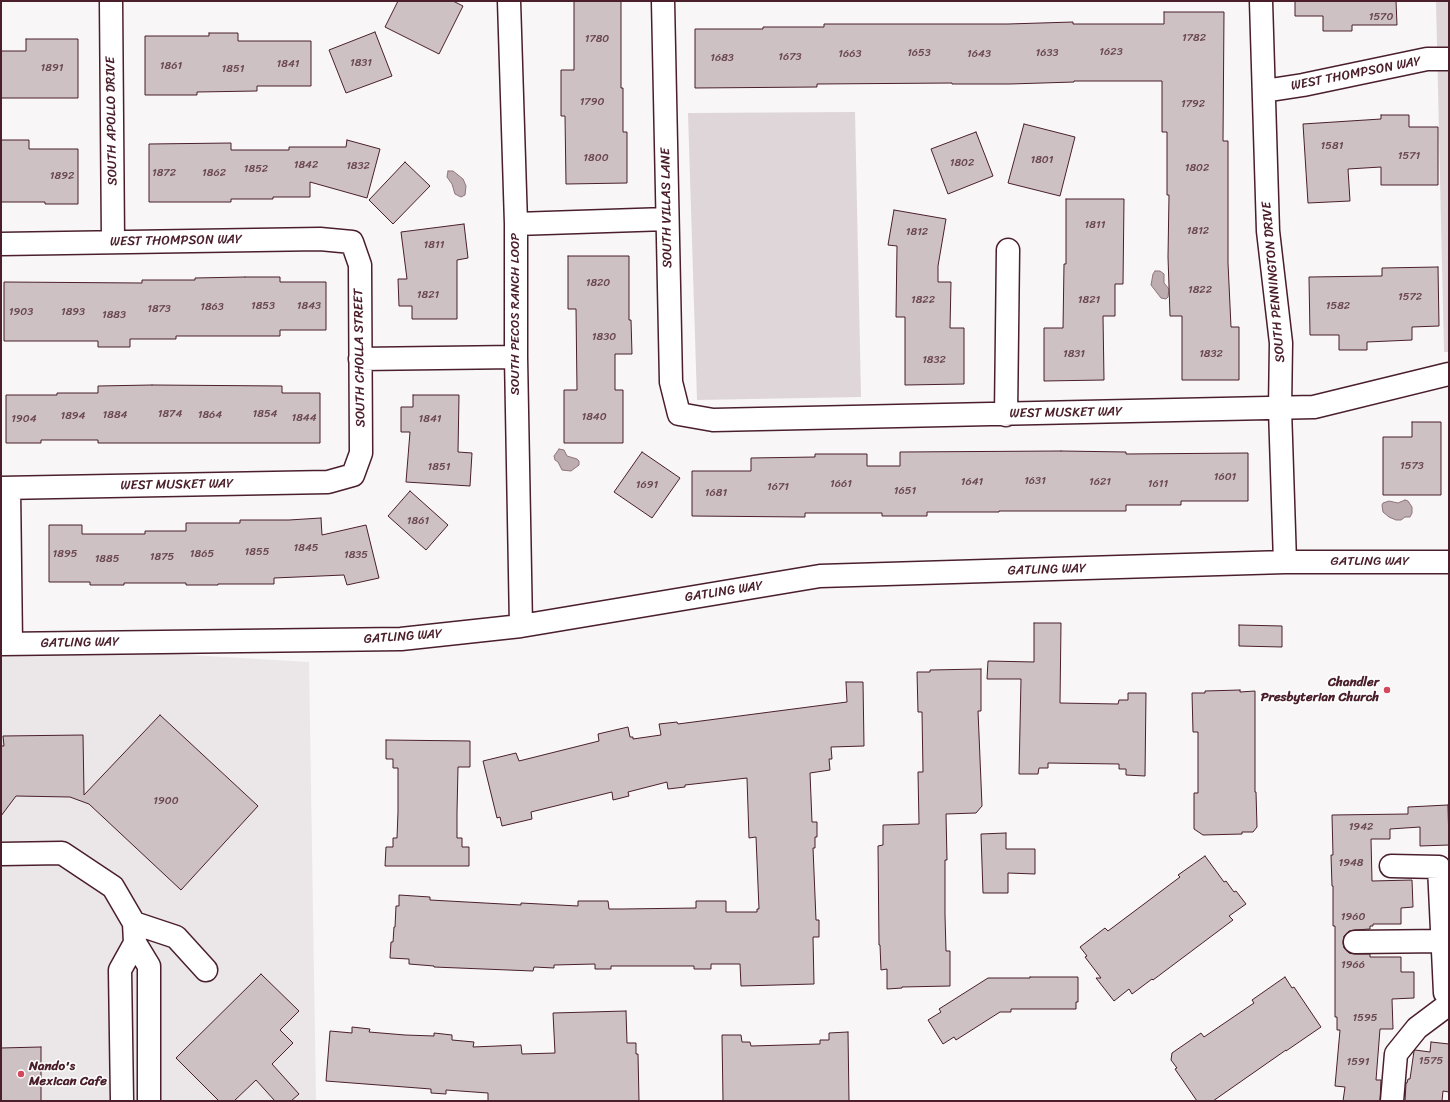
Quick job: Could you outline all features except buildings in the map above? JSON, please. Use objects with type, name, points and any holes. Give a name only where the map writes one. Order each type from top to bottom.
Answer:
[{"type":"street","name":"SOUTH APOLLO DRIVE","points":[[111,1],[113,241]]},
{"type":"street","name":"SOUTH PECOS RANCH LOOP","points":[[509,1],[516,224],[516,357],[521,626]]},
{"type":"street","name":"SOUTH VILLAS LANE","points":[[663,1],[671,382],[679,414]]},
{"type":"street","name":"SOUTH PENNINGTON DRIVE","points":[[1262,1],[1268,231],[1281,344],[1280,409],[1285,562]]},
{"type":"street","name":"WEST THOMPSON WAY","points":[[1264,91],[1303,86],[1427,59],[1449,59]]},
{"type":"street","points":[[516,224],[667,219]]},
{"type":"street","name":"WEST THOMPSON WAY","points":[[1,244],[113,241],[320,239],[352,242]]},
{"type":"street","name":"SOUTH CHOLLA STREET","points":[[352,242],[360,265],[361,452],[353,475]]},
{"type":"street","points":[[1006,415],[1008,250]]},
{"type":"street","points":[[360,359],[516,357]]},
{"type":"street","name":"WEST MUSKET WAY","points":[[679,414],[713,420],[1280,409],[1314,407],[1449,374]]},
{"type":"street","name":"WEST MUSKET WAY","points":[[5,488],[328,482],[353,475]]},
{"type":"street","points":[[5,488],[6,644]]},
{"type":"street","name":"GATLING WAY","points":[[6,644],[401,639],[521,626],[820,576],[1285,562],[1449,562]]},
{"type":"street","points":[[1,854],[62,853],[113,887],[149,966],[149,1101]]},
{"type":"street","points":[[1391,866],[1444,866],[1443,941],[1445,993],[1449,997]]},
{"type":"street","points":[[134,933],[176,937],[206,970]]},
{"type":"street","points":[[122,1101],[120,970],[134,933]]},
{"type":"street","points":[[1355,942],[1443,941]]},
{"type":"street","points":[[1392,1101],[1396,1054],[1417,1028],[1449,1004]]},
{"type":"shaded area","points":[[1436,1],[1449,1],[1449,352],[1444,352]]},
{"type":"shaded area","points":[[855,112],[861,397],[697,400],[688,113]]},
{"type":"shaded area","points":[[448,171],[453,171],[463,179],[466,186],[465,195],[461,197],[455,194],[452,184],[447,177]]},
{"type":"shaded area","points":[[1155,271],[1160,271],[1164,274],[1164,283],[1169,289],[1168,297],[1166,299],[1161,298],[1151,285]]},
{"type":"shaded area","points":[[559,449],[564,450],[567,456],[577,459],[579,461],[579,465],[571,471],[562,470],[554,456]]},
{"type":"shaded area","points":[[1405,500],[1408,501],[1412,507],[1410,517],[1396,520],[1383,512],[1383,503],[1389,501],[1398,503]]},
{"type":"shaded area","points":[[1,644],[309,662],[316,1101],[1,1101]]},
{"type":"place","name":"Chandler Presbyterian Church","points":[[1387,690]]},
{"type":"place","name":"Nando's Mexican Cafe","points":[[21,1074]]}]
